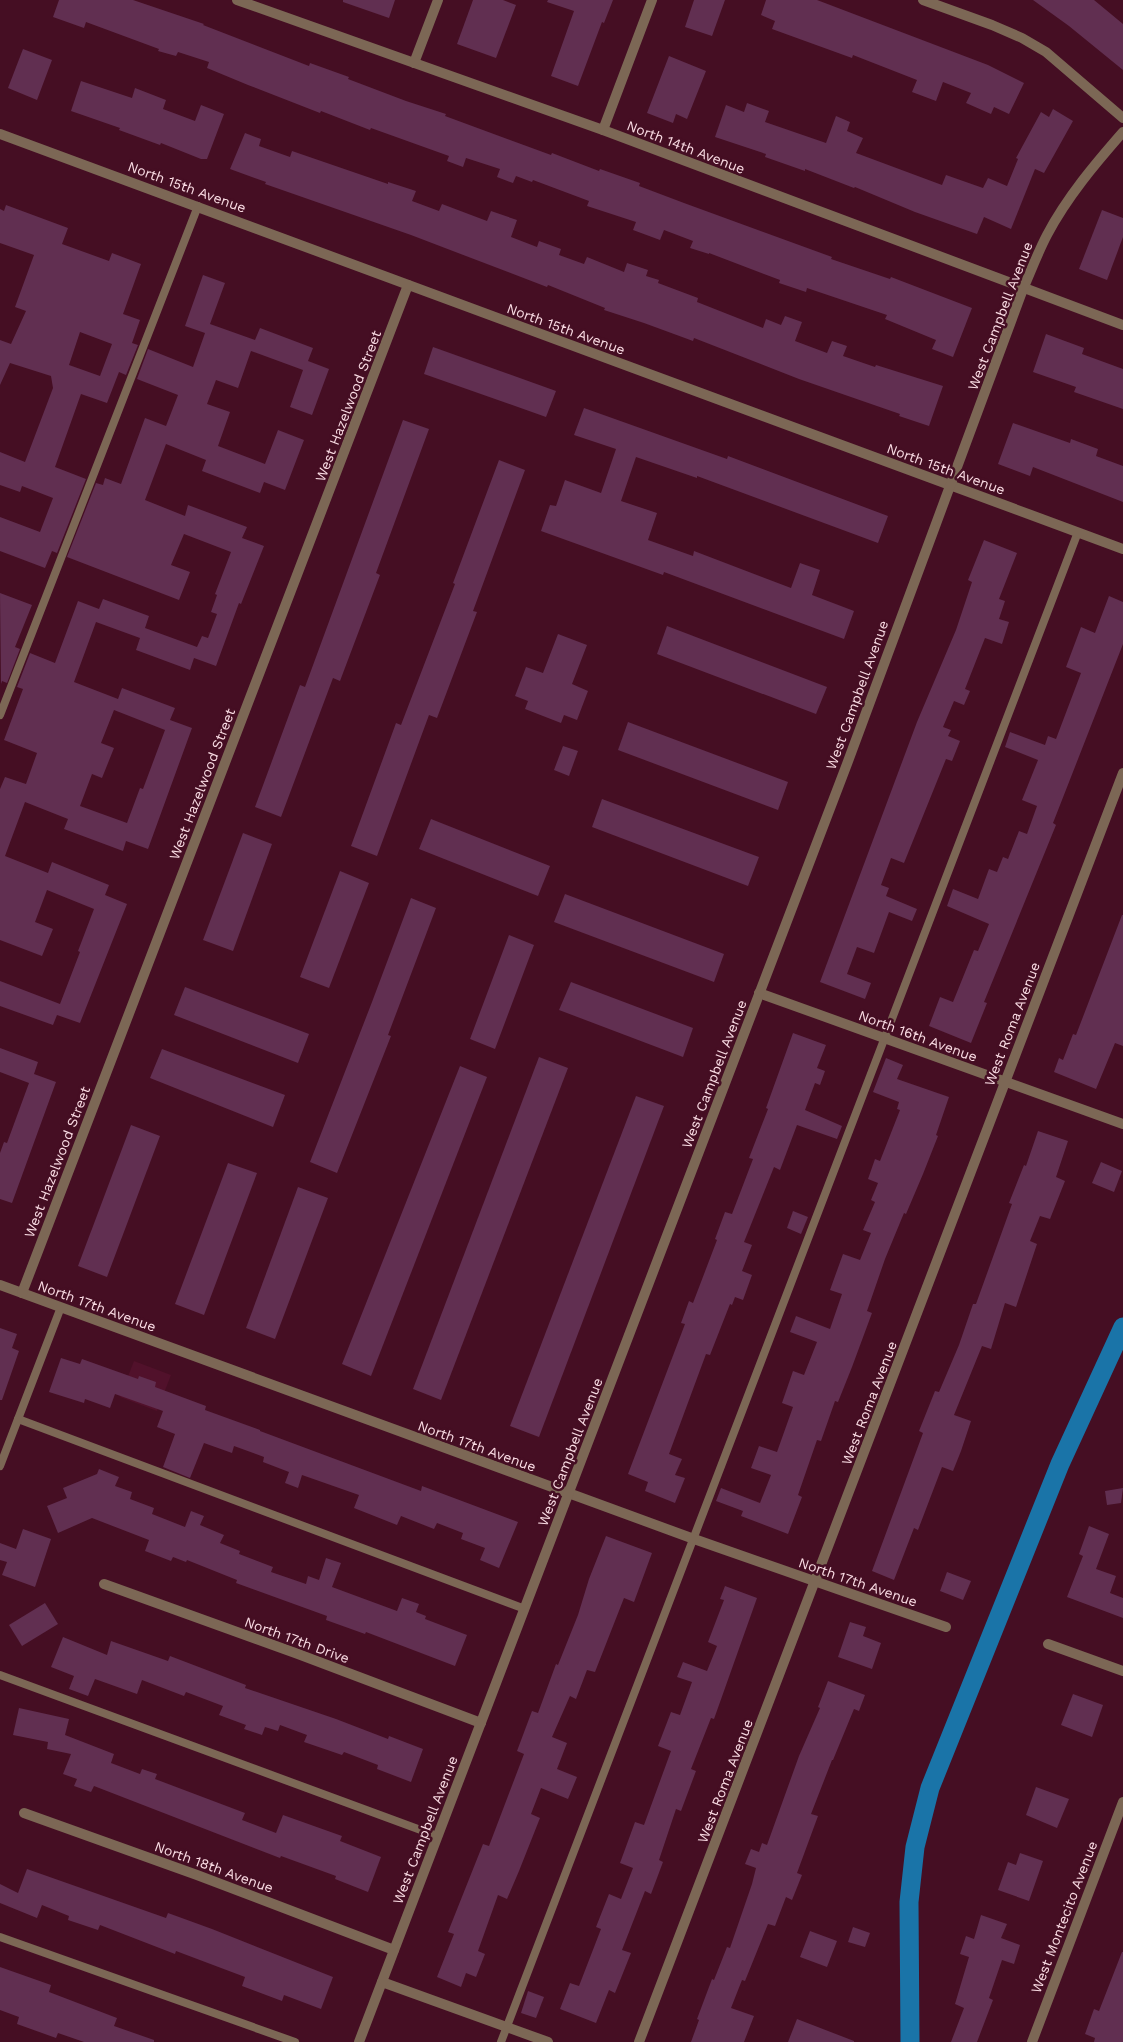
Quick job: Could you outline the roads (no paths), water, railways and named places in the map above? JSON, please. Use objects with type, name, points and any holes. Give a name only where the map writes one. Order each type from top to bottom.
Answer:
[{"type":"street","name":"North 14th Avenue","points":[[237,0],[603,130],[1123,326]]},
{"type":"street","points":[[414,63],[438,0]]},
{"type":"street","points":[[603,130],[652,0]]},
{"type":"street","points":[[923,0],[992,25],[1022,38],[1046,52],[1123,118]]},
{"type":"street","name":"West Campbell Avenue","points":[[359,2042],[759,993],[940,515],[1023,289],[1047,235],[1060,214],[1087,174],[1123,132]]},
{"type":"street","name":"North 15th Avenue","points":[[0,134],[1123,549]]},
{"type":"street","name":"West Hazelwood Street","points":[[22,1293],[408,285]]},
{"type":"street","name":"West Roma Avenue","points":[[639,2042],[1123,773]]},
{"type":"street","name":"North 16th Avenue","points":[[759,993],[1123,1124]]},
{"type":"street","name":"North 17th Avenue","points":[[0,1285],[569,1494],[946,1627]]},
{"type":"street","name":"North 17th Drive","points":[[104,1584],[481,1723]]},
{"type":"street","points":[[1048,1644],[1123,1671]]},
{"type":"street","name":"West Montecito Avenue","points":[[1032,2042],[1123,1802]]},
{"type":"street","name":"North 18th Avenue","points":[[24,1813],[197,1874],[394,1950]]},
{"type":"street","points":[[382,1982],[548,2042]]},
{"type":"lane","points":[[0,715],[198,206]]},
{"type":"lane","points":[[501,2042],[1078,532]]},
{"type":"lane","points":[[0,1466],[61,1308]]},
{"type":"lane","points":[[18,1419],[525,1609]]},
{"type":"lane","points":[[0,1675],[437,1836]]},
{"type":"lane","points":[[0,1936],[294,2042]]},
{"type":"waterway","points":[[910,2042],[909,1902],[915,1847],[930,1788],[1060,1464],[1123,1327]]}]
